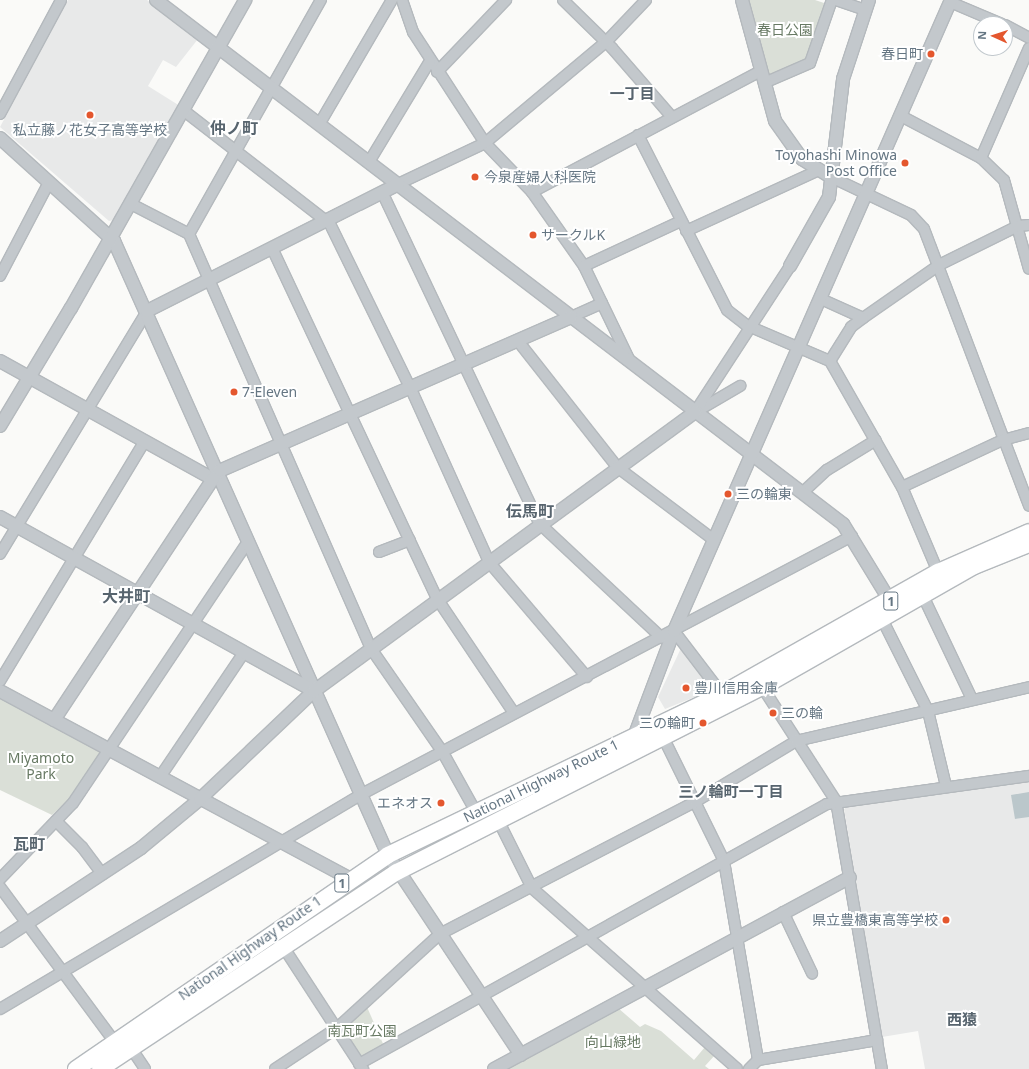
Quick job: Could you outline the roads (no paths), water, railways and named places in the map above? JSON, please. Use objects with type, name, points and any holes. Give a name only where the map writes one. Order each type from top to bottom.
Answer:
[{"type":"highway","name":"National Highway Route 1","points":[[889,610],[938,572],[1029,532]]},
{"type":"highway","name":"National Highway Route 1","points":[[100,1069],[124,1046],[349,878],[388,855],[476,812],[632,745],[663,737],[758,682],[889,610],[923,596],[974,566],[1029,544]]},
{"type":"highway","name":"National Highway Route 1","points":[[76,1069],[124,1046],[284,948],[397,872],[632,745],[722,694],[758,682]]},
{"type":"street","points":[[0,114],[61,0]]},
{"type":"street","points":[[156,0],[271,88],[320,123],[570,317],[630,360],[695,412],[802,493],[852,536],[889,610],[928,711],[946,786]]},
{"type":"street","points":[[0,426],[30,377],[110,237],[131,204],[245,0]]},
{"type":"street","points":[[189,234],[321,0]]},
{"type":"street","points":[[320,123],[392,0]]},
{"type":"street","points":[[402,0],[413,32],[437,72],[485,143],[532,192],[584,266],[630,360]]},
{"type":"street","points":[[437,72],[506,0]]},
{"type":"street","points":[[563,0],[606,42],[672,117]]},
{"type":"street","points":[[0,554],[147,311],[398,184],[485,143],[606,42],[646,0]]},
{"type":"street","points":[[742,0],[762,70],[764,83],[782,135],[802,159],[817,171],[911,215],[924,229],[939,265],[1003,440],[1029,506]]},
{"type":"street","points":[[764,83],[810,63],[832,0]]},
{"type":"street","points":[[695,412],[753,328],[820,218],[832,178],[843,79],[867,5],[836,0]]},
{"type":"street","points":[[632,745],[674,631],[951,1],[984,16]]},
{"type":"street","points":[[1013,30],[1029,38]]},
{"type":"street","points":[[981,158],[1029,48]]},
{"type":"street","points":[[369,162],[430,61]]},
{"type":"street","points":[[532,192],[762,70]]},
{"type":"street","points":[[184,110],[326,220],[411,389],[489,562],[587,677]]},
{"type":"street","points":[[901,116],[981,158],[1009,188],[1029,269]]},
{"type":"street","points":[[638,135],[721,303],[734,318],[753,328],[830,361],[902,487],[938,572]]},
{"type":"street","points":[[0,138],[48,184],[110,237],[147,311],[216,475],[388,855],[397,872],[521,1055]]},
{"type":"street","points":[[686,231],[817,171]]},
{"type":"street","points":[[0,276],[48,184]]},
{"type":"street","points":[[382,192],[465,364],[539,523],[662,638]]},
{"type":"street","points":[[131,204],[189,234],[283,444],[372,650],[442,751],[476,812]]},
{"type":"street","points":[[584,266],[681,221]]},
{"type":"street","points":[[830,361],[851,327],[939,265],[1018,226],[1029,225]]},
{"type":"street","points":[[272,248],[352,414],[438,600],[514,713]]},
{"type":"street","points":[[821,299],[863,318]]},
{"type":"street","points":[[54,720],[216,475],[602,303]]},
{"type":"street","points":[[518,341],[617,467],[714,540]]},
{"type":"street","points":[[0,361],[89,408],[144,442],[216,475]]},
{"type":"street","points":[[0,940],[141,848],[200,799],[314,691],[372,650],[539,523],[617,467],[695,412],[740,386]]},
{"type":"street","points":[[902,487],[1003,440],[1029,433]]},
{"type":"street","points":[[802,493],[833,466],[876,440]]},
{"type":"street","points":[[0,680],[144,442]]},
{"type":"street","points":[[0,517],[72,559],[243,654],[314,691]]},
{"type":"street","points":[[0,1009],[62,971],[283,844],[360,795],[514,713],[662,638],[852,536]]},
{"type":"street","points":[[379,552],[410,540]]},
{"type":"street","points":[[0,880],[73,803],[110,750],[247,543]]},
{"type":"street","points":[[923,596],[972,699]]},
{"type":"street","points":[[674,631],[722,694]]},
{"type":"street","points":[[160,778],[243,654]]},
{"type":"street","points":[[758,682],[836,801],[882,1069]]},
{"type":"street","points":[[275,1069],[337,1028],[440,934],[532,888],[695,802],[796,741],[1029,687]]},
{"type":"street","points":[[0,691],[283,844],[349,878]]},
{"type":"street","points":[[663,737],[724,861],[758,1060]]},
{"type":"street","points":[[284,948],[361,1066],[586,937],[836,801],[1029,776]]},
{"type":"street","points":[[496,818],[532,888],[737,1069]]},
{"type":"street","points":[[56,821],[82,846],[102,874]]},
{"type":"street","points":[[494,1069],[644,986],[850,877]]},
{"type":"street","points":[[0,887],[62,971],[145,1069]]},
{"type":"street","points":[[783,912],[812,973]]},
{"type":"street","points":[[749,1069],[758,1060],[877,1040]]},
{"type":"place","name":"春日町","points":[[931,54]]},
{"type":"place","name":"私立藤ノ花女子高等学校","points":[[90,115]]},
{"type":"place","name":"Toyohashi Minowa Post Office","points":[[905,163]]},
{"type":"place","name":"今泉産婦人科医院","points":[[475,177]]},
{"type":"place","name":"サークルK","points":[[533,235]]},
{"type":"place","name":"7-Eleven","points":[[234,392]]},
{"type":"place","name":"三の輪東","points":[[728,494]]},
{"type":"place","name":"豊川信用金庫","points":[[686,688]]},
{"type":"place","name":"三の輪","points":[[773,713]]},
{"type":"place","name":"三の輪町","points":[[703,723]]},
{"type":"place","name":"エネオス","points":[[441,803]]},
{"type":"place","name":"県立豊橋東高等学校","points":[[946,920]]},
{"type":"district","name":"一丁目","points":[[632,94]]},
{"type":"district","name":"仲ノ町","points":[[234,128]]},
{"type":"district","name":"伝馬町","points":[[530,511]]},
{"type":"district","name":"大井町","points":[[126,596]]},
{"type":"district","name":"三ノ輪町一丁目","points":[[731,792]]},
{"type":"district","name":"瓦町","points":[[29,844]]},
{"type":"district","name":"西猿","points":[[962,1020]]},
{"type":"park label","name":"春日公園","points":[[785,30]]},
{"type":"park label","name":"Miyamoto Park","points":[[41,766]]},
{"type":"park label","name":"南瓦町公園","points":[[362,1031]]},
{"type":"park label","name":"向山緑地","points":[[613,1042]]}]
